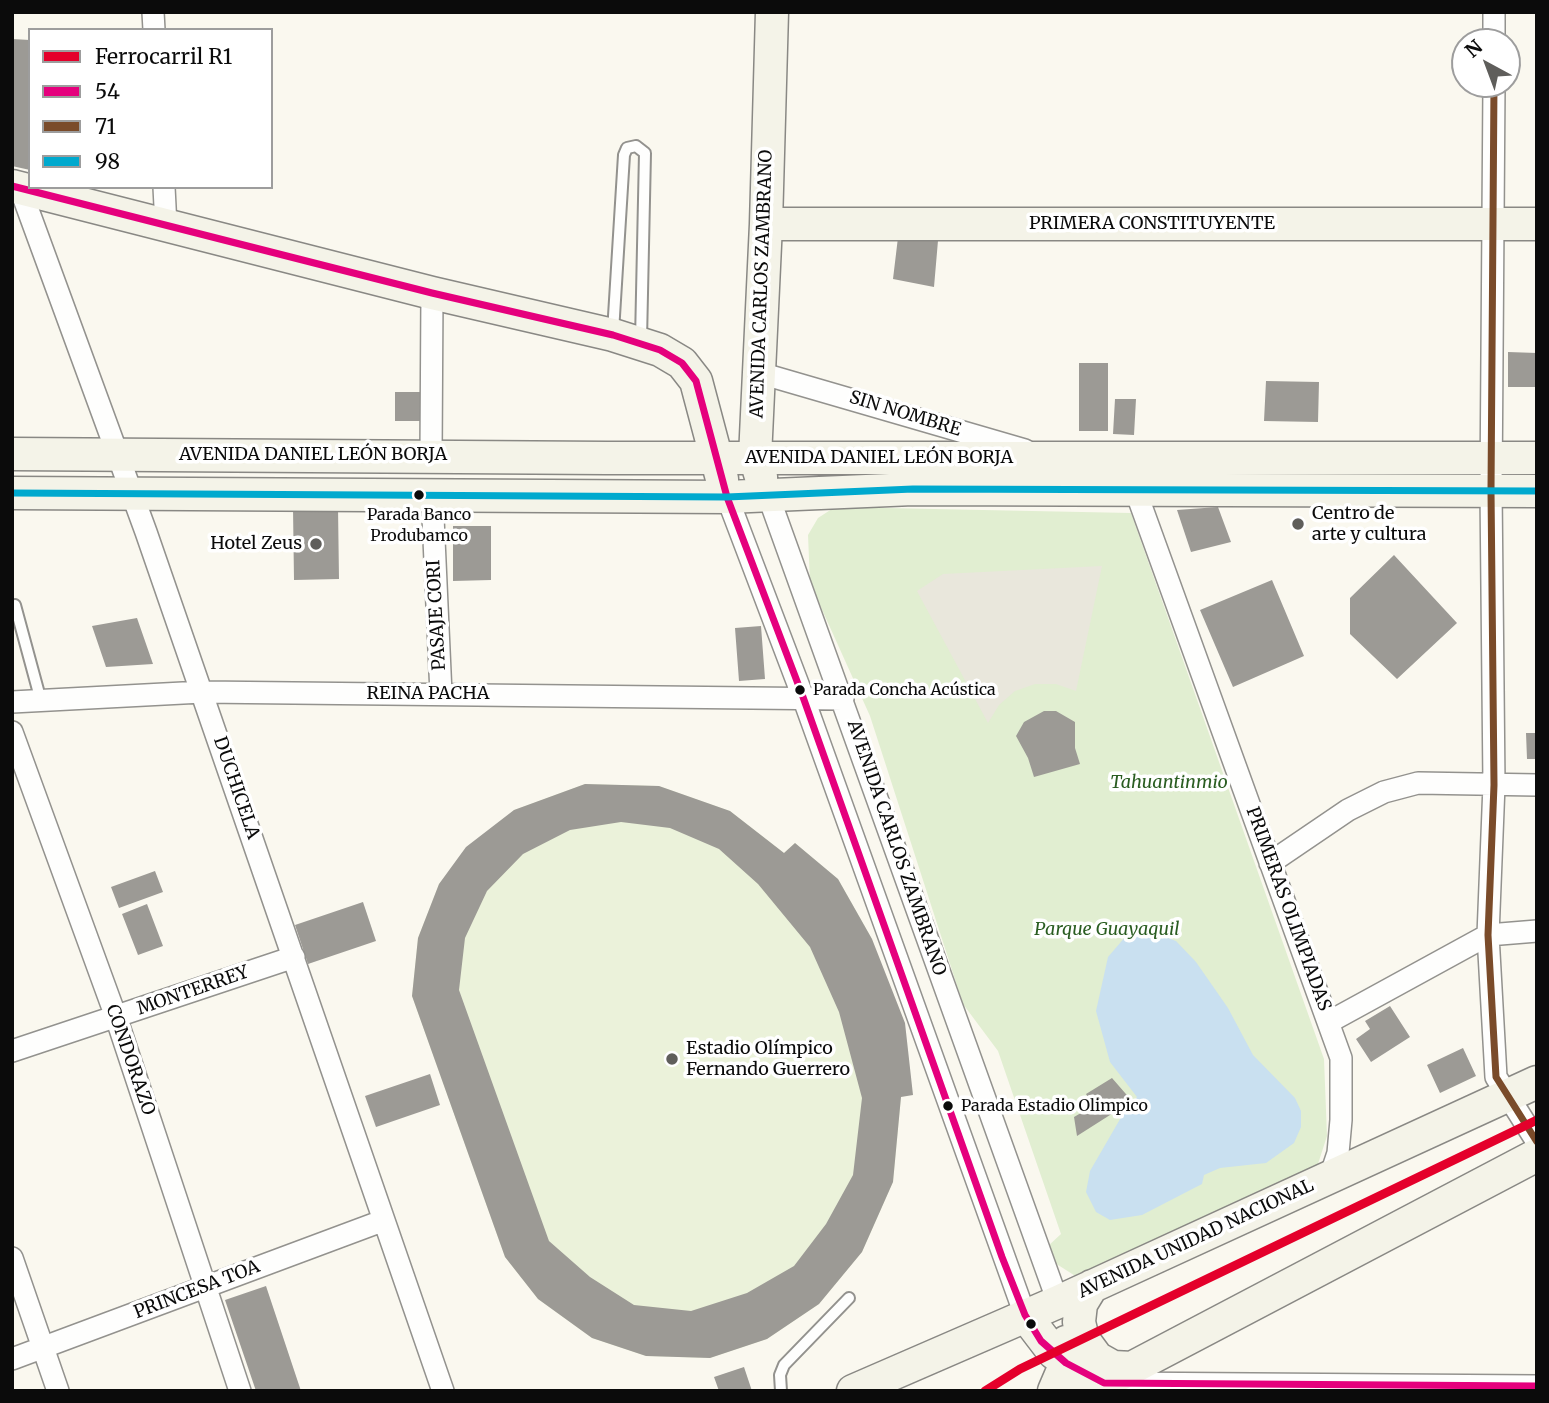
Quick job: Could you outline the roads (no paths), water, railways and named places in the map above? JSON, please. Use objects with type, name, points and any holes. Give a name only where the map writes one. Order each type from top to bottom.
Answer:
[{"type":"street","name":"AVENIDA CARLOS ZAMBRANO","points":[[772,12],[755,457],[1058,1301]]},
{"type":"street","points":[[1494,98],[1491,490],[1494,785],[1488,935],[1496,1077],[1537,1142]]},
{"type":"street","name":"AVENIDA CARLOS ZAMBRANO","points":[[16,187],[627,340],[660,350],[682,363],[696,381],[727,497],[803,697],[1025,1315]]},
{"type":"street","name":"DUCHICELA","points":[[16,187],[132,493],[294,957],[382,1222],[443,1391]]},
{"type":"street","points":[[164,189],[166,226]]},
{"type":"street","name":"PRIMERA CONSTITUYENTE","points":[[766,223],[1537,224]]},
{"type":"street","points":[[430,455],[432,293]]},
{"type":"street","name":"SIN NOMBRE","points":[[760,373],[1050,458]]},
{"type":"street","name":"AVENIDA DANIEL LEÓN BORJA","points":[[12,454],[716,458],[1537,458]]},
{"type":"street","name":"AVENIDA DANIEL LEÓN BORJA","points":[[12,493],[727,497],[913,489],[1537,491]]},
{"type":"street","name":"PRIMERAS OLIMPIADAS","points":[[1135,489],[1341,1058],[1338,1153],[1330,1177]]},
{"type":"street","name":"PASAJE CORI","points":[[432,495],[441,694]]},
{"type":"street","name":"REINA PACHA","points":[[12,702],[202,692],[843,699]]},
{"type":"street","name":"CONDORAZO","points":[[12,732],[116,1017],[240,1391]]},
{"type":"street","points":[[1270,863],[1348,810],[1384,792],[1418,783],[1458,781],[1494,785],[1537,785]]},
{"type":"street","points":[[1329,1022],[1488,935],[1537,931]]},
{"type":"street","name":"MONTERREY","points":[[12,1051],[294,957]]},
{"type":"street","name":"AVENIDA UNIDAD NACIONAL","points":[[853,1391],[1092,1286],[1537,1082]]},
{"type":"street","points":[[1096,1387],[1537,1155]]},
{"type":"street","name":"PRINCESA TOA","points":[[12,1359],[382,1222]]},
{"type":"street","points":[[12,1258],[58,1391]]},
{"type":"street","points":[[1092,1286],[1081,1304],[1079,1322],[1083,1339],[1097,1358],[1113,1367],[1133,1368]]},
{"type":"street","points":[[1058,1301],[1066,1327],[1060,1377]]},
{"type":"street","points":[[1025,1315],[1060,1377],[1096,1387],[1537,1386]]},
{"type":"street","points":[[989,1330],[1017,1340],[1033,1352],[1043,1372],[1042,1391]]},
{"type":"lane","points":[[636,146],[645,153],[627,340],[624,155],[627,148],[636,146]]},
{"type":"lane","points":[[15,605],[41,701]]},
{"type":"lane","points":[[781,1391],[780,1376],[784,1366],[849,1298]]},
{"type":"water","points":[[1152,932],[1176,941],[1196,962],[1228,1008],[1253,1055],[1295,1098],[1301,1111],[1301,1127],[1294,1143],[1266,1163],[1220,1168],[1204,1175],[1202,1184],[1142,1215],[1110,1220],[1096,1212],[1086,1192],[1090,1171],[1123,1114],[1137,1097],[1110,1062],[1096,1011],[1108,957],[1126,936]]},
{"type":"rail line","name":"R1","points":[[985,1391],[1020,1369],[1537,1120]]},
{"type":"place","name":"Parada Banco Produbamco","points":[[419,495]]},
{"type":"place","name":"Centro de arte y cultura","points":[[1298,524]]},
{"type":"place","name":"Hotel Zeus","points":[[316,544]]},
{"type":"place","name":"Parada Concha Acústica","points":[[800,690]]},
{"type":"place","name":"Estadio Olímpico Fernando Guerrero","points":[[672,1059]]},
{"type":"place","name":"Parada Estadio Olimpico","points":[[948,1106]]},
{"type":"park label","name":"Tahuantinmio","points":[[1169,783]]},
{"type":"park label","name":"Parque Guayaquil","points":[[1107,930]]}]
